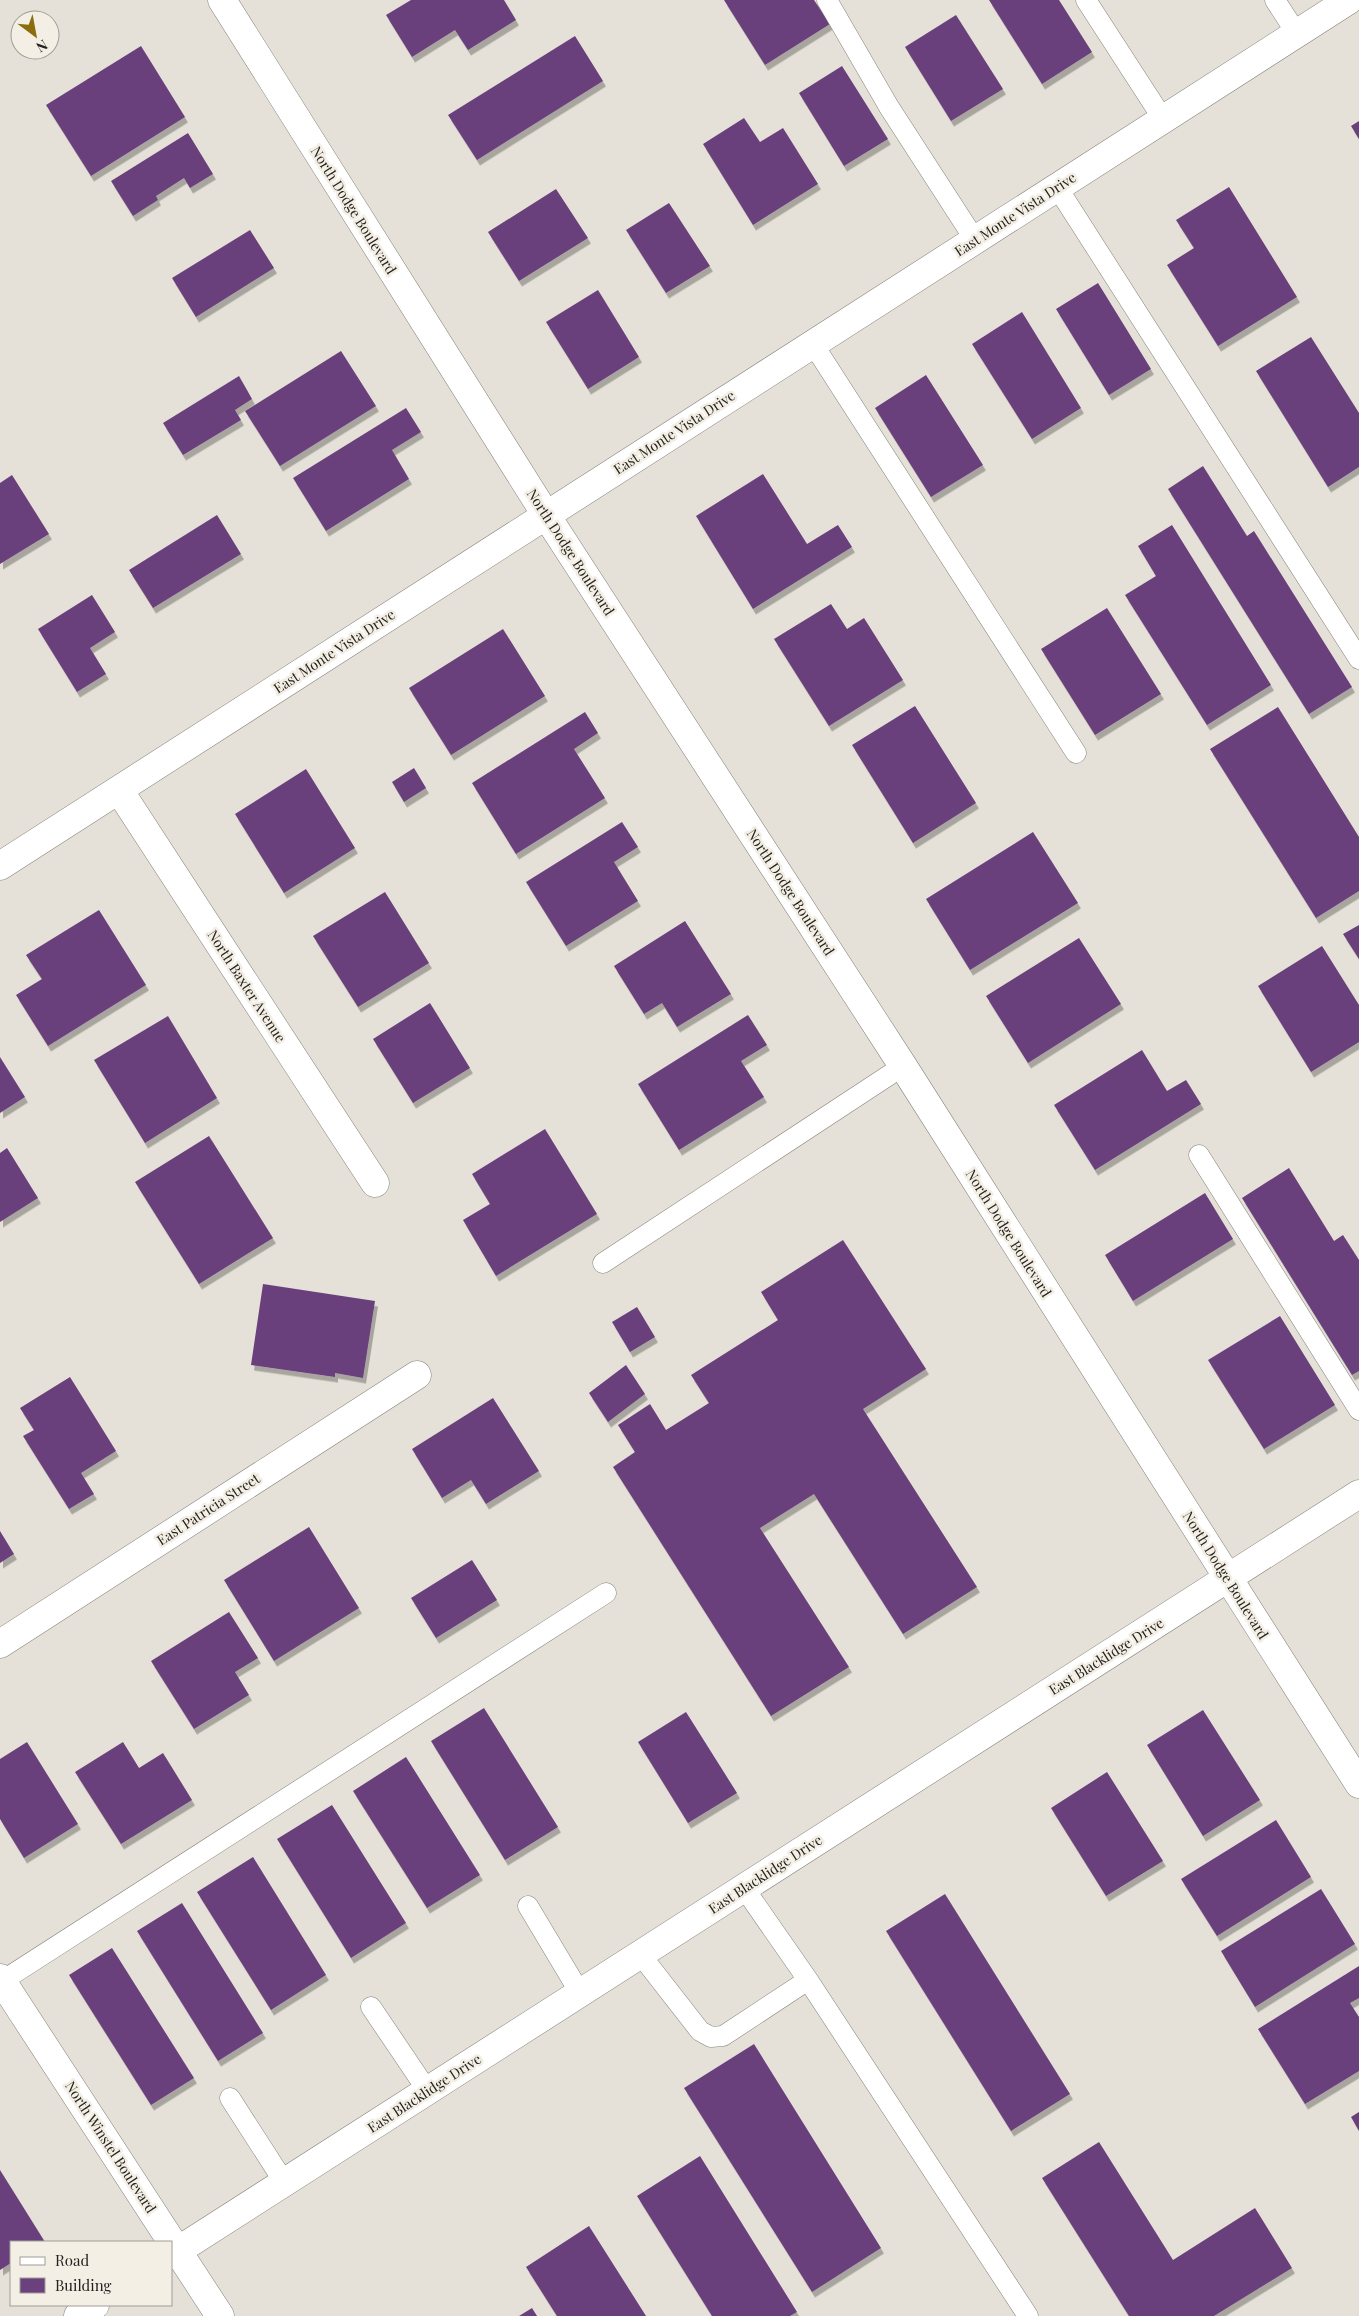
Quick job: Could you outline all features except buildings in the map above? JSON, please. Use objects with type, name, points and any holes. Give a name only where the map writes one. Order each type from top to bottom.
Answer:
[{"type":"street","name":"North Dodge Boulevard","points":[[222,0],[546,515],[904,1066],[1359,1784]]},
{"type":"street","name":"East Monte Vista Drive","points":[[0,866],[1349,0]]},
{"type":"street","name":"North Baxter Avenue","points":[[119,790],[375,1183]]},
{"type":"street","name":"East Patricia Street","points":[[0,1644],[416,1374]]},
{"type":"street","name":"East Blacklidge Drive","points":[[175,2253],[1359,1494]]},
{"type":"street","name":"North Winstel Boulevard","points":[[1,1980],[167,2241]]},
{"type":"street","name":"North Winstel Boulevard","points":[[175,2253],[220,2316]]},
{"type":"street","points":[[78,2316],[93,2306]]},
{"type":"lane","points":[[827,0],[890,107],[975,240]]},
{"type":"lane","points":[[1086,0],[1163,119]]},
{"type":"lane","points":[[1275,0],[1297,34]]},
{"type":"lane","points":[[1057,187],[1359,659]]},
{"type":"lane","points":[[813,344],[1076,753]]},
{"type":"lane","points":[[603,1263],[904,1066]]},
{"type":"lane","points":[[1199,1155],[1359,1410]]},
{"type":"lane","points":[[1,1980],[606,1593]]},
{"type":"lane","points":[[744,1888],[808,1980],[1028,2316]]},
{"type":"lane","points":[[528,1906],[580,1993]]},
{"type":"lane","points":[[640,1954],[700,2031],[711,2037],[723,2036],[808,1980]]},
{"type":"lane","points":[[371,2007],[428,2090]]},
{"type":"lane","points":[[230,2098],[284,2182]]}]
